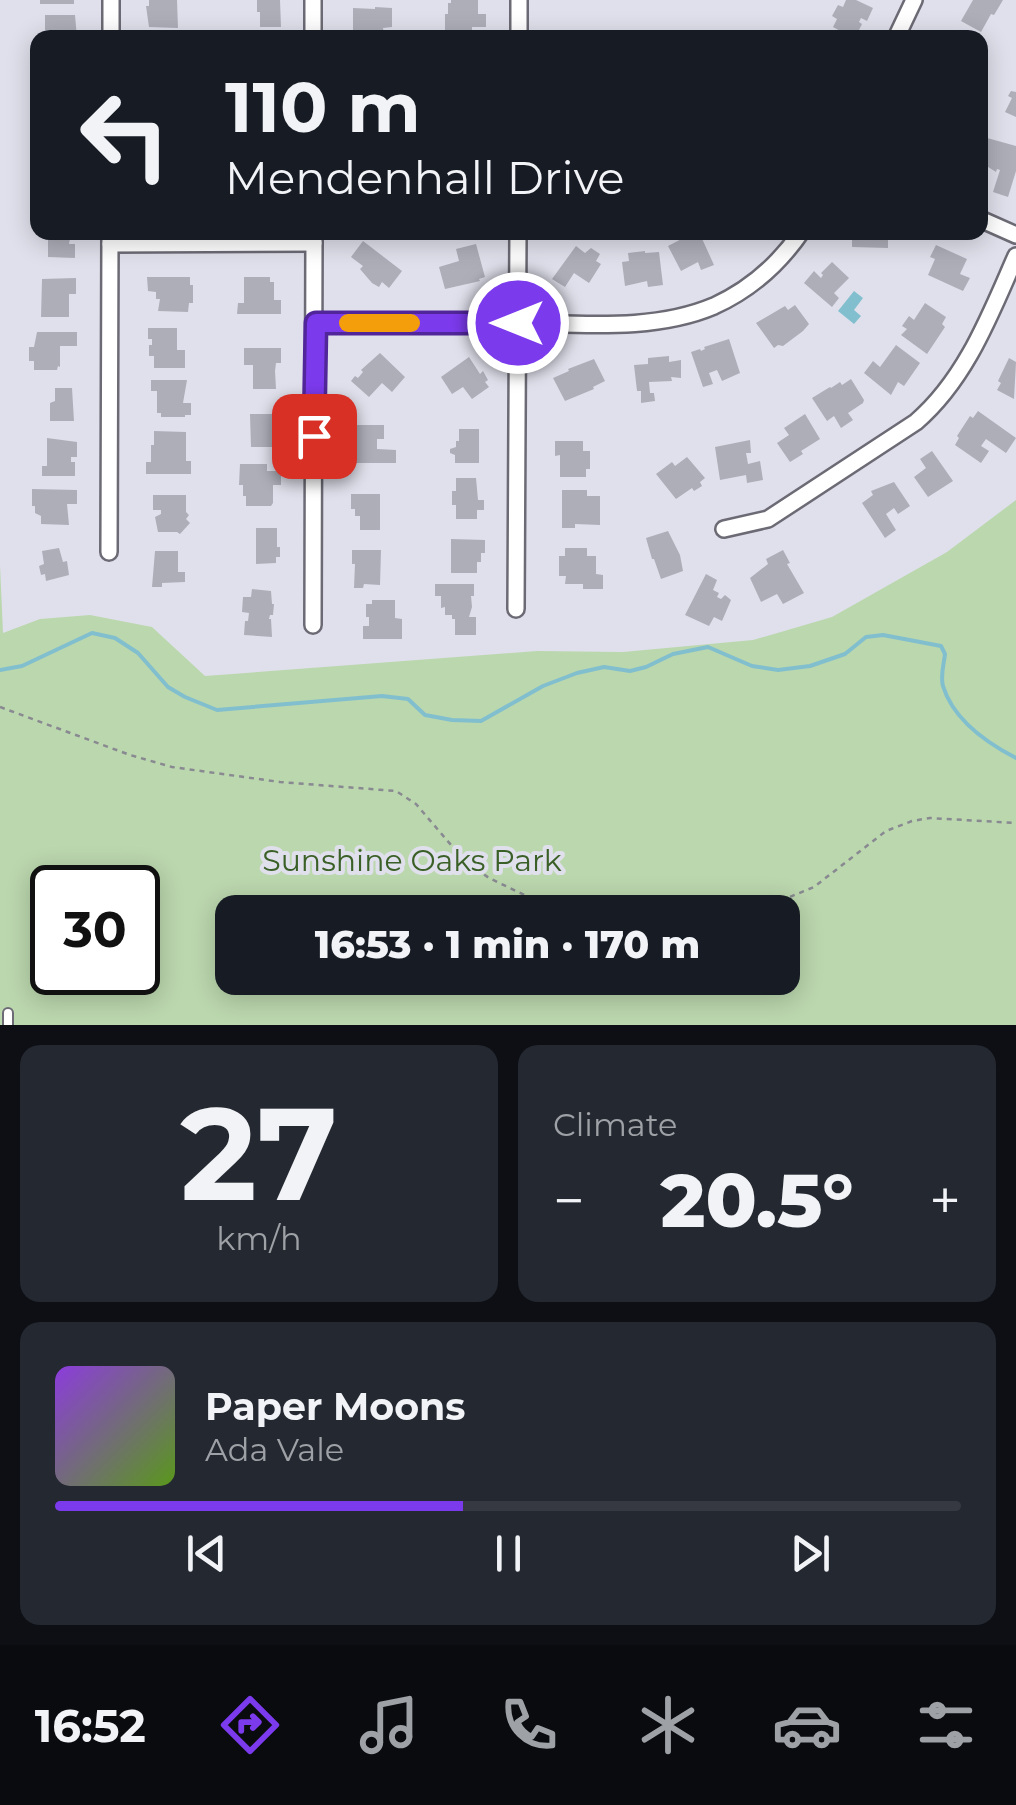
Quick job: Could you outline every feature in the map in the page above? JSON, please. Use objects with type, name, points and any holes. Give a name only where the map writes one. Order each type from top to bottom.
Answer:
[{"type":"street","points":[[111,0],[111,30]]},
{"type":"street","points":[[313,0],[313,30]]},
{"type":"street","points":[[519,0],[519,30]]},
{"type":"street","points":[[900,30],[914,0]]},
{"type":"street","points":[[988,223],[1016,235]]},
{"type":"street","points":[[109,552],[110,240]]},
{"type":"street","points":[[313,624],[314,240]]},
{"type":"street","points":[[516,609],[518,240]]},
{"type":"street","points":[[316,323],[616,324],[686,315],[714,306],[747,288],[795,240]]},
{"type":"street","points":[[724,530],[768,519],[936,405],[965,364],[1016,256]]},
{"type":"lane","points":[[8,1013],[8,1025]]},
{"type":"path","points":[[0,707],[130,755],[183,770],[396,792],[416,804],[463,859],[489,878],[524,895]]},
{"type":"path","points":[[793,895],[814,886],[886,831],[912,820],[1016,822]]},
{"type":"green space","name":"Sunshine Oaks Park","points":[[1016,500],[1016,1025],[0,1025],[0,565],[3,633],[40,619],[90,615],[152,627],[205,676],[537,651],[623,652],[753,640],[832,617],[947,552]]},
{"type":"water","points":[[854,291],[863,298],[854,310],[861,316],[854,324],[838,311]]},
{"type":"building","points":[[40,0],[74,0],[74,4],[40,4]]},
{"type":"building","points":[[149,0],[177,0],[178,28],[149,27]]},
{"type":"building","points":[[257,0],[280,0],[281,27],[260,27]]},
{"type":"building","points":[[478,0],[478,14],[486,14],[486,27],[445,30],[445,14],[451,3]]},
{"type":"building","points":[[846,0],[856,0],[873,8],[867,21],[861,18],[859,30],[838,30],[833,27],[837,19],[832,16],[838,5],[843,7]]},
{"type":"building","points":[[973,0],[1003,0],[982,30],[961,21]]},
{"type":"building","points":[[353,8],[392,8],[392,27],[353,30]]},
{"type":"building","points":[[45,15],[75,15],[76,30],[45,30]]},
{"type":"building","points":[[1011,91],[1016,92],[1016,117],[1005,112]]},
{"type":"building","points":[[988,138],[1016,146],[1016,171],[1008,197],[993,192],[1000,170],[988,167]]},
{"type":"building","points":[[48,240],[70,240],[69,244],[75,244],[75,258],[48,257]]},
{"type":"building","points":[[680,240],[703,240],[714,265],[701,270],[698,262],[681,271],[668,246]]},
{"type":"building","points":[[852,240],[888,240],[888,248],[852,247]]},
{"type":"building","points":[[363,241],[402,271],[389,288],[382,282],[379,287],[372,283],[360,269],[363,266],[351,257]]},
{"type":"building","points":[[476,244],[485,277],[445,289],[439,267],[459,261],[456,249]]},
{"type":"building","points":[[936,245],[967,259],[960,274],[970,278],[963,291],[928,275]]},
{"type":"building","points":[[576,246],[585,253],[591,248],[600,254],[596,261],[601,264],[589,283],[574,273],[565,287],[552,279]]},
{"type":"building","points":[[659,252],[663,285],[648,287],[647,281],[625,286],[622,262],[629,261],[628,253]]},
{"type":"building","points":[[832,262],[849,278],[834,293],[839,298],[832,307],[804,283],[814,271],[821,278]]},
{"type":"building","points":[[147,277],[190,277],[193,303],[189,303],[188,312],[158,311],[160,299],[156,299],[156,292],[148,291]]},
{"type":"building","points":[[244,277],[270,277],[270,282],[274,282],[274,300],[281,300],[281,314],[237,314],[238,303],[244,303]]},
{"type":"building","points":[[76,278],[76,294],[69,294],[69,317],[41,317],[42,279]]},
{"type":"building","points":[[925,303],[946,317],[942,324],[945,327],[927,354],[901,335],[907,329],[902,326],[909,316],[914,320]]},
{"type":"building","points":[[795,305],[809,324],[783,346],[774,348],[756,323],[785,306],[788,310]]},
{"type":"building","points":[[148,328],[177,328],[177,350],[185,350],[185,368],[154,368],[154,356],[149,356],[152,339],[148,339]]},
{"type":"building","points":[[37,332],[77,332],[77,346],[60,346],[57,370],[34,370],[34,361],[29,361],[29,347],[34,347]]},
{"type":"building","points":[[729,339],[740,373],[722,381],[717,370],[709,373],[713,384],[703,387],[691,352]]},
{"type":"building","points":[[896,345],[920,363],[904,386],[898,382],[891,395],[864,373],[873,361],[880,367]]},
{"type":"building","points":[[244,348],[281,348],[281,363],[276,363],[275,371],[276,389],[253,389],[253,365],[244,365]]},
{"type":"building","points":[[380,353],[405,377],[392,392],[382,383],[369,397],[351,381]]},
{"type":"building","points":[[669,356],[669,362],[681,360],[681,378],[649,382],[655,401],[641,403],[634,365],[648,364],[648,358]]},
{"type":"building","points":[[469,357],[480,374],[483,371],[489,387],[472,399],[463,387],[452,394],[441,377]]},
{"type":"building","points":[[1009,358],[1016,362],[1014,399],[997,390]]},
{"type":"building","points":[[594,359],[605,381],[565,401],[553,378]]},
{"type":"building","points":[[851,379],[864,400],[848,413],[853,420],[841,428],[834,416],[827,421],[812,398]]},
{"type":"building","points":[[151,380],[187,380],[183,403],[191,403],[191,415],[161,417]]},
{"type":"building","points":[[55,388],[72,388],[74,421],[50,421]]},
{"type":"building","points":[[978,411],[1016,438],[1006,453],[986,439],[981,446],[989,451],[981,463],[955,445],[970,416],[973,418]]},
{"type":"building","points":[[250,414],[281,414],[281,429],[275,429],[272,447],[251,447]]},
{"type":"building","points":[[805,414],[820,439],[790,462],[777,443],[789,435],[784,428]]},
{"type":"building","points":[[355,425],[384,425],[384,439],[377,439],[377,449],[396,450],[396,463],[355,463],[351,449]]},
{"type":"building","points":[[459,429],[479,429],[479,463],[455,463],[450,449],[459,441]]},
{"type":"building","points":[[154,431],[186,432],[186,461],[191,461],[191,474],[146,474]]},
{"type":"building","points":[[47,438],[77,442],[77,457],[71,457],[75,476],[42,476],[42,466],[47,466]]},
{"type":"building","points":[[750,440],[748,464],[760,461],[763,480],[747,483],[746,475],[720,480],[715,447]]},
{"type":"building","points":[[555,441],[583,441],[583,451],[590,451],[586,477],[560,477],[560,455],[555,456]]},
{"type":"building","points":[[932,451],[953,481],[928,497],[914,477],[926,468],[920,459]]},
{"type":"building","points":[[687,457],[705,478],[700,482],[702,486],[676,499],[656,474]]},
{"type":"building","points":[[240,464],[267,464],[267,471],[281,471],[281,485],[273,485],[271,506],[246,506],[243,485],[239,485]]},
{"type":"building","points":[[456,478],[476,478],[478,500],[484,500],[484,510],[477,510],[477,519],[456,519],[452,491],[456,491]]},
{"type":"building","points":[[894,482],[910,506],[898,514],[894,508],[886,514],[896,530],[885,538],[862,503],[873,495],[871,491]]},
{"type":"building","points":[[32,489],[77,490],[77,504],[67,504],[69,525],[41,524],[41,516],[32,506]]},
{"type":"building","points":[[562,490],[587,490],[587,496],[600,496],[600,525],[562,528]]},
{"type":"building","points":[[351,494],[380,494],[380,530],[360,530],[360,516],[355,516],[355,509],[351,509]]},
{"type":"building","points":[[153,495],[186,495],[186,519],[190,523],[180,534],[158,532],[155,517],[161,510],[153,510]]},
{"type":"building","points":[[256,528],[277,528],[280,557],[276,557],[276,563],[256,564]]},
{"type":"building","points":[[668,531],[683,571],[661,579],[646,538]]},
{"type":"building","points":[[451,539],[485,540],[485,553],[477,562],[477,573],[451,573]]},
{"type":"building","points":[[59,548],[69,575],[46,581],[39,566],[44,564],[42,551]]},
{"type":"building","points":[[565,548],[587,548],[587,556],[596,556],[596,574],[603,575],[603,589],[565,584],[566,576],[559,576],[559,556],[565,556]]},
{"type":"building","points":[[352,550],[381,550],[380,585],[354,588]]},
{"type":"building","points":[[783,550],[804,593],[783,604],[777,594],[761,602],[750,578],[768,564],[766,559]]},
{"type":"building","points":[[155,551],[178,551],[178,572],[185,572],[185,582],[152,587]]},
{"type":"building","points":[[706,574],[717,580],[713,590],[719,593],[717,597],[725,595],[731,600],[722,621],[714,617],[709,626],[685,615]]},
{"type":"building","points":[[435,584],[474,584],[469,617],[476,617],[476,635],[455,635],[455,619],[445,615],[445,607],[441,608]]},
{"type":"building","points":[[252,589],[271,591],[272,637],[244,635],[249,613],[242,612],[243,597],[251,597]]},
{"type":"building","points":[[372,600],[395,600],[395,618],[402,619],[402,639],[363,639],[363,626],[369,626],[366,604],[372,604]]},
{"type":"waterway","points":[[0,670],[22,666],[92,633],[115,638],[138,653],[168,687],[217,710],[382,696],[408,699],[425,715],[481,721],[543,686],[604,667],[630,671],[673,654],[708,647],[752,666],[778,670],[810,666],[845,654],[866,637],[883,635],[941,646],[945,654],[943,686],[955,709],[983,737],[1016,758]]},
{"type":"slow traffic","points":[[348,323],[411,323]]},
{"type":"route","points":[[314,436],[316,323],[518,323]]}]
